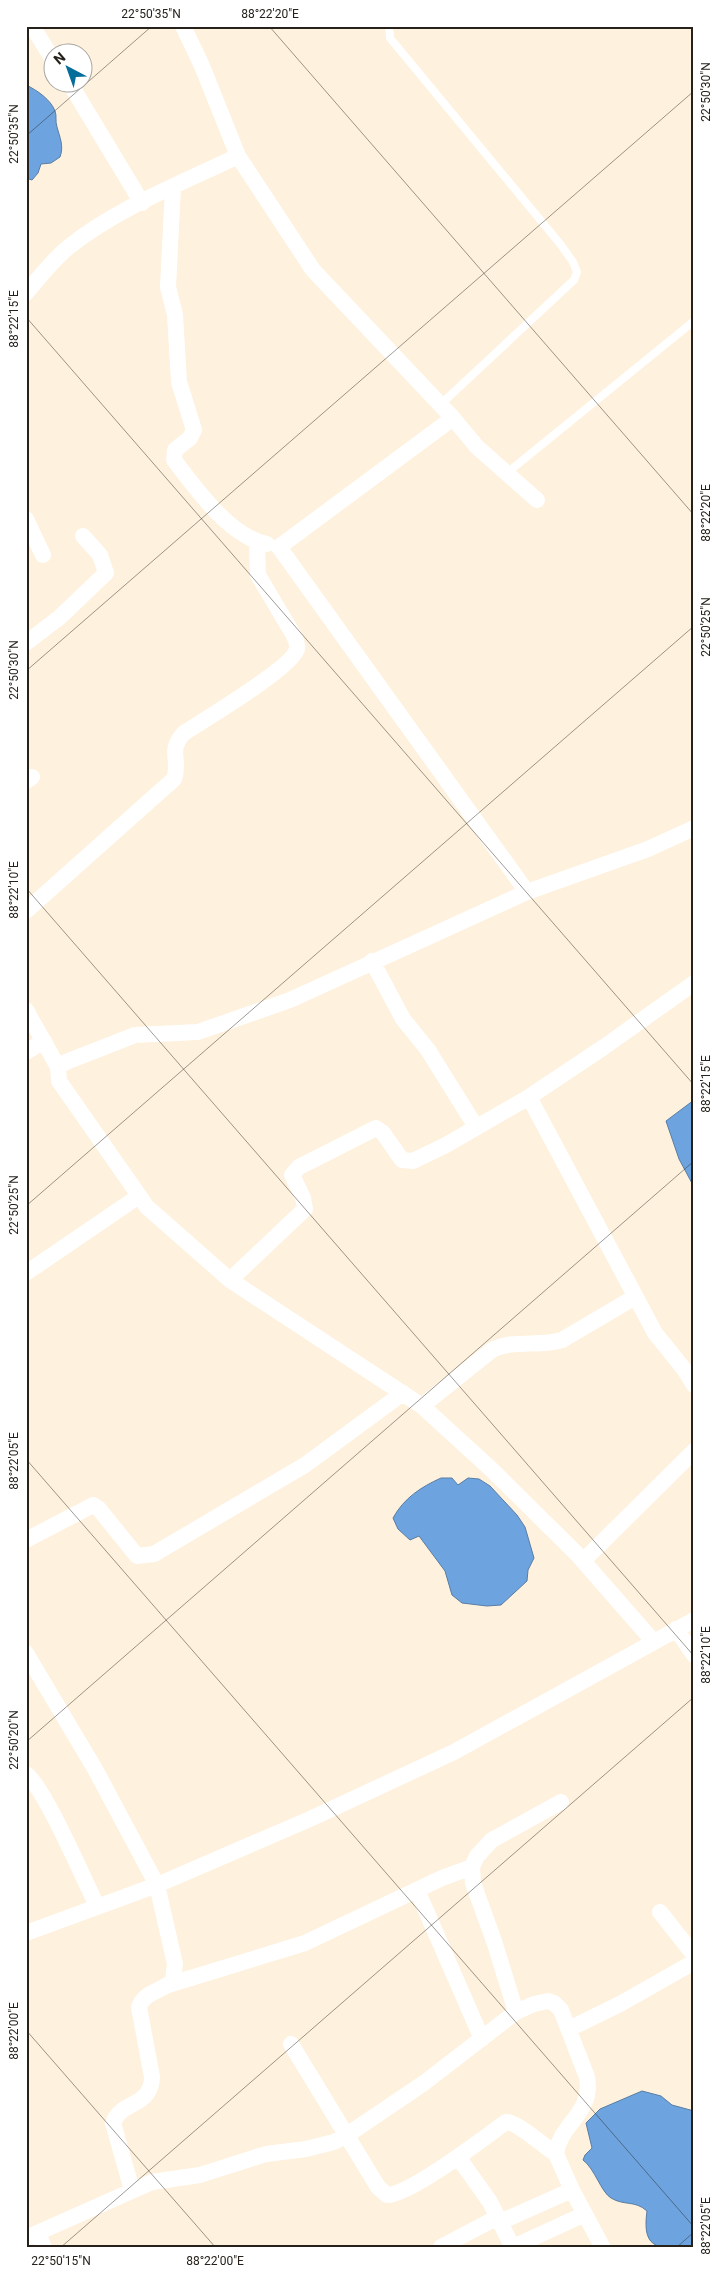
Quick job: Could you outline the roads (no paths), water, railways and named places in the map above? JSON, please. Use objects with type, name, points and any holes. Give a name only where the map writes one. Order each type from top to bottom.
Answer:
[{"type":"street","points":[[32,26],[42,42]]},
{"type":"street","points":[[183,26],[202,66],[238,156],[294,245],[313,270],[453,418],[477,447],[537,500]]},
{"type":"street","points":[[75,92],[142,203]]},
{"type":"street","points":[[26,293],[50,265],[70,246],[92,230],[238,156]]},
{"type":"street","points":[[173,188],[168,287],[175,315],[179,382],[194,430],[190,438],[175,450],[174,460],[211,505],[231,524],[257,542],[278,547],[527,892]]},
{"type":"street","points":[[278,547],[453,418]]},
{"type":"street","points":[[26,518],[43,555]]},
{"type":"street","points":[[26,643],[60,617],[106,573],[100,555],[83,536]]},
{"type":"street","points":[[26,911],[174,779],[176,774],[174,749],[176,742],[184,733],[266,678],[294,656],[297,644],[293,634],[258,575],[257,542]]},
{"type":"street","points":[[58,1067],[135,1035],[198,1032],[290,1000],[527,892],[648,849],[694,828]]},
{"type":"street","points":[[372,961],[403,1019],[428,1050],[476,1128]]},
{"type":"street","points":[[230,1280],[305,1209],[306,1204],[292,1175],[299,1167],[376,1128],[383,1132],[398,1155],[407,1162],[413,1161],[446,1145],[528,1097],[604,1048],[694,983]]},
{"type":"street","points":[[26,1010],[58,1067],[59,1081],[146,1207],[230,1280],[422,1406],[492,1470],[583,1561],[653,1642]]},
{"type":"street","points":[[26,1052],[44,1041]]},
{"type":"street","points":[[528,1097],[659,1340],[689,1367],[694,1385]]},
{"type":"street","points":[[26,1273],[139,1196]]},
{"type":"street","points":[[422,1406],[492,1350],[506,1344],[554,1343],[635,1297]]},
{"type":"street","points":[[26,1540],[93,1505],[99,1509],[137,1556],[154,1554],[305,1465],[403,1393]]},
{"type":"street","points":[[583,1561],[694,1451]]},
{"type":"street","points":[[26,1933],[157,1885],[310,1819],[454,1752],[694,1620]]},
{"type":"street","points":[[676,1630],[694,1655]]},
{"type":"street","points":[[26,1653],[95,1769],[157,1885],[175,1964],[175,1976],[168,1986]]},
{"type":"street","points":[[26,1774],[34,1781],[61,1831],[97,1906]]},
{"type":"street","points":[[516,2012],[494,1941],[473,1883],[472,1867],[477,1856],[492,1840],[561,1802]]},
{"type":"street","points":[[132,2190],[113,2123],[119,2113],[143,2098],[152,2086],[139,2006],[141,2001],[168,1986],[305,1943],[416,1890],[472,1867]]},
{"type":"street","points":[[416,1890],[482,2039]]},
{"type":"street","points":[[660,1912],[694,1955]]},
{"type":"street","points":[[569,2029],[620,2004],[694,1962]]},
{"type":"street","points":[[36,2239],[132,2190],[152,2182],[218,2171],[266,2154],[320,2146],[347,2135],[424,2083],[516,2012],[534,2004],[548,2001],[554,2003],[561,2010],[587,2077],[589,2095],[584,2107],[563,2136],[556,2154]]},
{"type":"street","points":[[291,2044],[378,2186],[387,2195],[400,2192],[458,2157],[506,2122],[512,2122],[556,2154],[572,2190],[603,2248]]},
{"type":"street","points":[[458,2157],[490,2202],[513,2248],[586,2214]]},
{"type":"street","points":[[441,2247],[498,2219],[572,2190]]},
{"type":"lane","points":[[389,26],[390,38],[561,245],[573,262],[577,272],[574,280],[440,404]]},
{"type":"lane","points":[[507,473],[694,321]]},
{"type":"water","points":[[26,85],[43,96],[53,107],[56,113],[56,125],[62,146],[60,157],[51,163],[41,164],[38,173],[32,180],[26,178]]},
{"type":"water","points":[[694,1100],[694,1187],[679,1159],[666,1121]]},
{"type":"water","points":[[441,1478],[452,1478],[458,1485],[468,1478],[479,1479],[490,1486],[517,1515],[525,1527],[534,1558],[528,1570],[527,1581],[501,1605],[487,1606],[462,1603],[452,1595],[445,1571],[419,1536],[410,1540],[398,1529],[393,1518],[402,1505],[420,1489]]},
{"type":"water","points":[[642,2091],[661,2096],[672,2105],[694,2111],[694,2248],[672,2248],[656,2245],[647,2234],[647,2211],[638,2205],[620,2202],[607,2195],[591,2169],[583,2160],[592,2148],[586,2123],[600,2109]]}]
